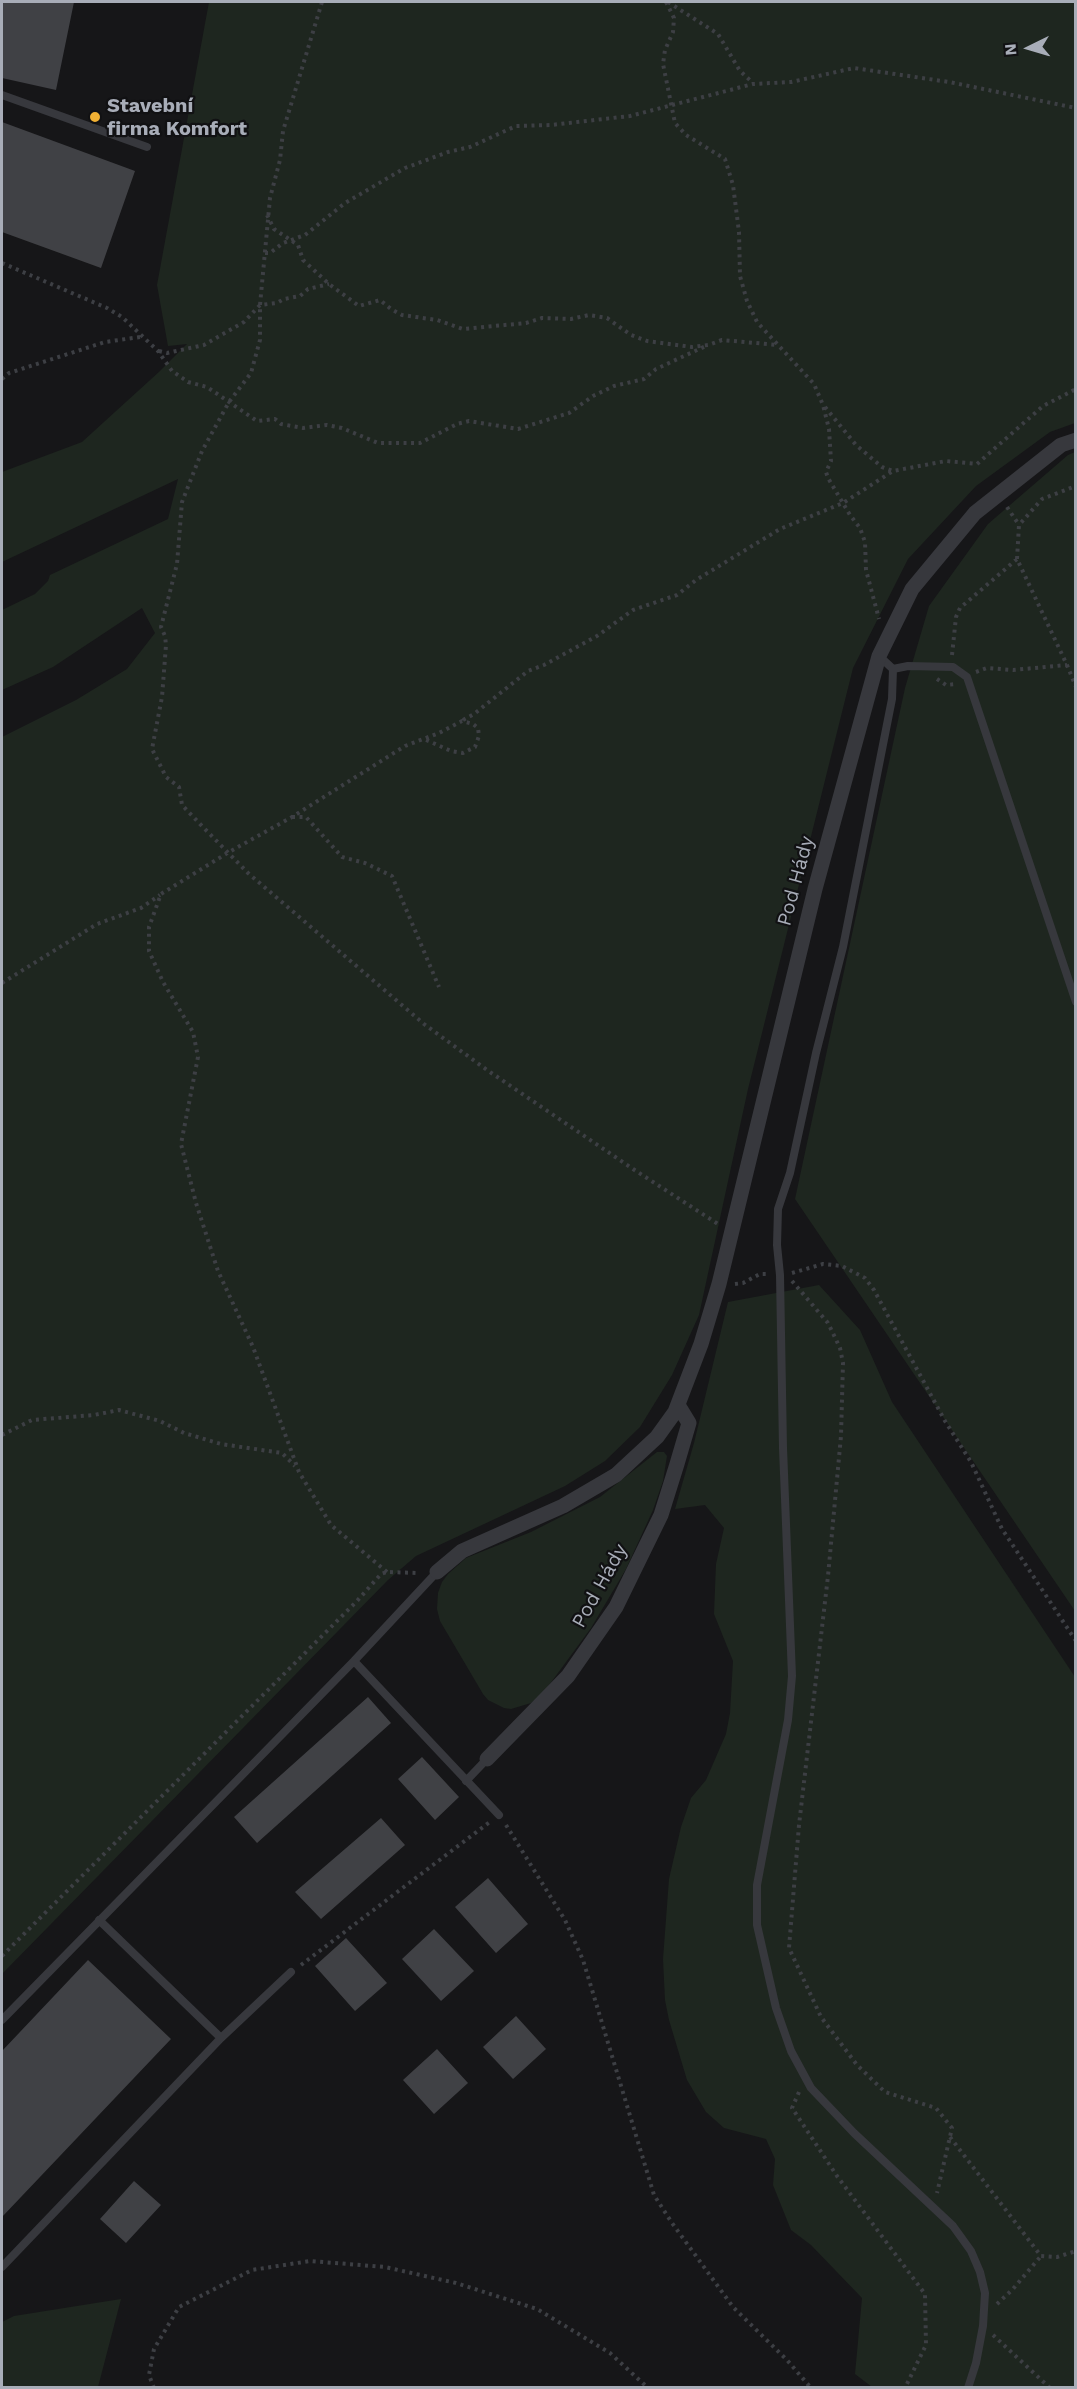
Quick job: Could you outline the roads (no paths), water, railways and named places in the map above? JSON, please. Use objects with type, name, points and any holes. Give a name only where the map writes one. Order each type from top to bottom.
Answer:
[{"type":"street","name":"Pod Hády","points":[[437,1572],[462,1551],[563,1506],[616,1475],[657,1437],[675,1412],[701,1344],[719,1284],[815,889],[879,656],[912,589],[975,513],[1061,446],[1076,440]]},
{"type":"street","name":"Pod Hády","points":[[487,1759],[568,1676],[616,1608],[661,1515],[677,1464],[689,1423],[678,1405]]},
{"type":"lane","points":[[2,95],[147,147]]},
{"type":"lane","points":[[879,656],[893,669],[892,699],[843,947],[816,1053],[790,1173],[778,1209],[783,1448],[792,1676],[788,1720],[757,1885],[756,1925],[776,2008],[791,2051],[812,2088],[854,2133],[953,2226],[971,2251],[980,2272],[985,2293],[983,2326],[976,2363],[968,2388]]},
{"type":"lane","points":[[893,669],[908,666],[953,667],[967,677],[1076,1002]]},
{"type":"lane","points":[[2,2020],[354,1661],[437,1572]]},
{"type":"lane","points":[[354,1661],[499,1815]]},
{"type":"lane","points":[[466,1781],[487,1759]]},
{"type":"lane","points":[[99,1920],[221,2038]]},
{"type":"lane","points":[[2,2267],[221,2038],[291,1972]]},
{"type":"place","name":"Stavební firma Komfort","points":[[95,117]]}]
